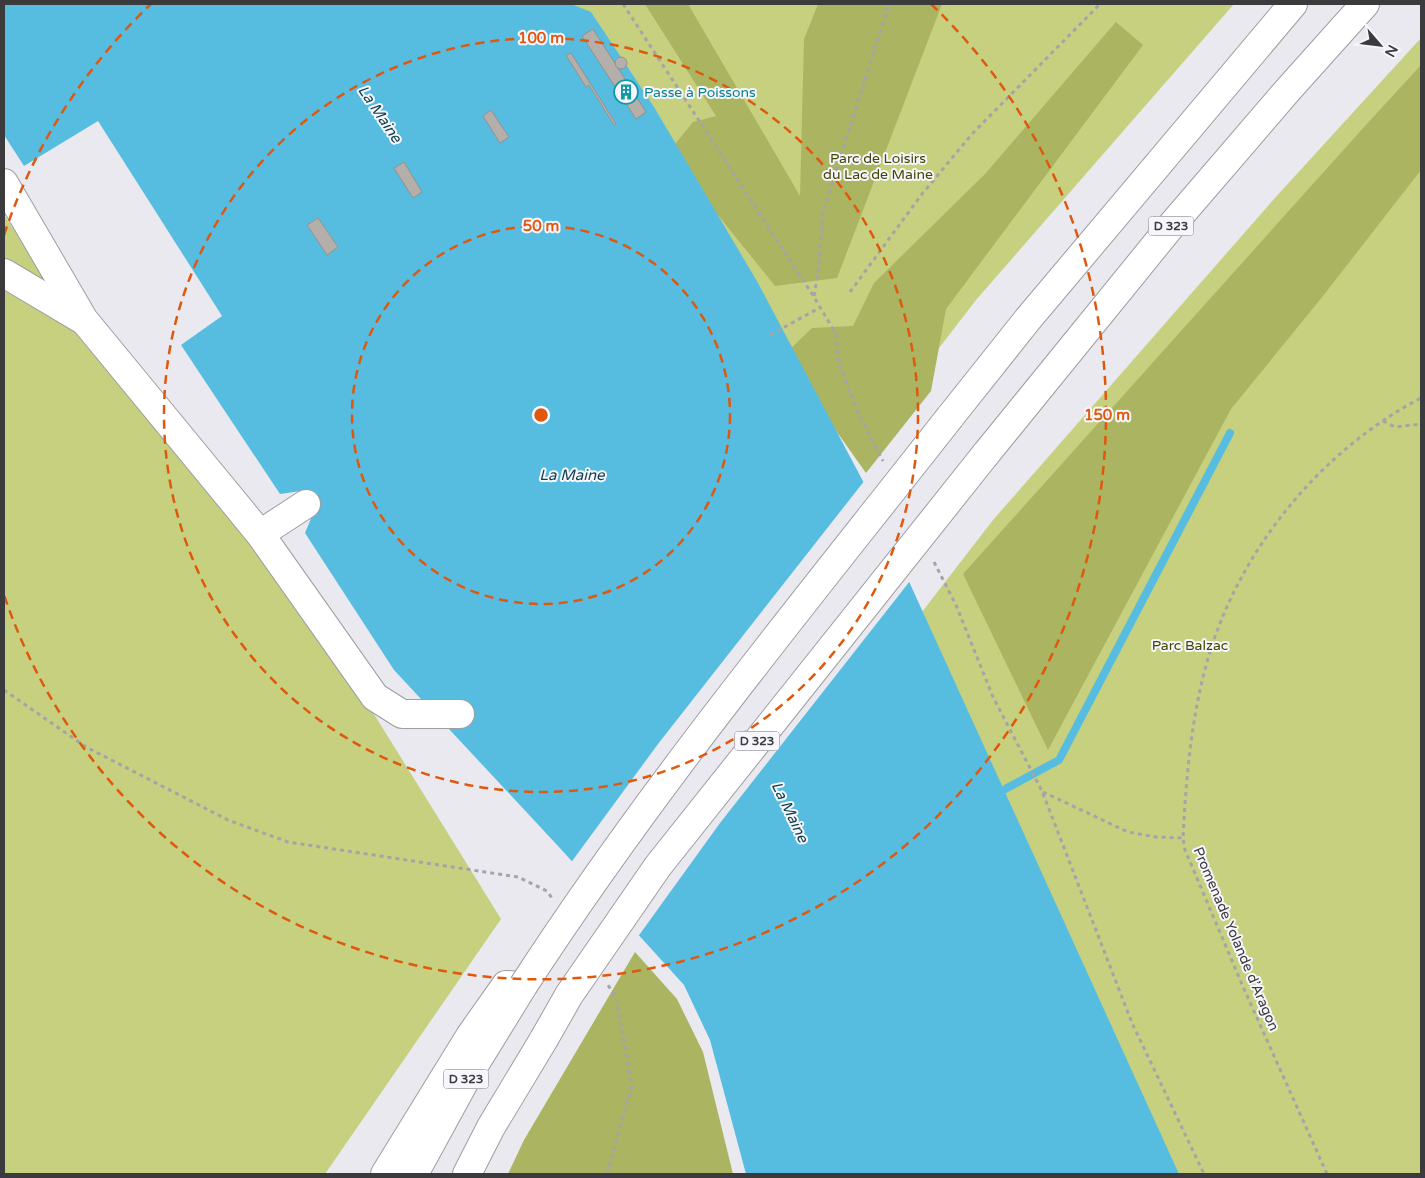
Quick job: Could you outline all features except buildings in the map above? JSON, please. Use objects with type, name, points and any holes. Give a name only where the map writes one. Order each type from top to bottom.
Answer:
[{"type":"main road","name":"D 323","points":[[414,1174],[467,1077],[523,986],[568,917],[632,826],[733,693],[1028,319],[1293,4]]},
{"type":"main road","name":"D 323","points":[[467,1174],[491,1128],[569,995],[658,866],[985,455],[1171,226],[1280,98],[1365,4]]},
{"type":"main road","points":[[4,183],[84,320],[260,534],[375,697],[402,714],[460,714]]},
{"type":"main road","points":[[4,273],[84,320]]},
{"type":"main road","points":[[260,534],[306,504]]},
{"type":"main road","points":[[385,1174],[470,1036],[506,985],[523,986]]},
{"type":"path","points":[[622,4],[814,297],[836,334],[838,362],[860,417],[877,450]]},
{"type":"path","points":[[814,297],[823,212],[889,4]]},
{"type":"path","points":[[850,292],[922,194],[973,133],[1100,4]]},
{"type":"path","points":[[770,335],[820,308]]},
{"type":"path","name":"Promenade Yolande d’Aragon","points":[[1327,1174],[1244,989],[1185,850],[1183,838],[1187,776],[1197,708],[1207,661],[1225,610],[1239,582],[1265,540],[1300,493],[1337,455],[1383,421],[1421,398]]},
{"type":"path","points":[[1383,421],[1395,428],[1421,424]]},
{"type":"path","points":[[938,571],[956,605],[993,697],[1042,791],[1132,1022],[1204,1174]]},
{"type":"path","points":[[4,690],[86,747],[237,823],[288,842],[518,877],[547,891],[552,900]]},
{"type":"path","points":[[1042,791],[1128,832],[1156,837],[1183,838]]},
{"type":"path","points":[[605,981],[616,998],[632,1086],[606,1174]]},
{"type":"green space","name":"Parc de Loisirs du Lac de Maine","points":[[571,4],[1234,4],[976,300],[926,365],[837,418]]},
{"type":"green space","points":[[645,4],[688,4],[800,196],[804,39],[818,4],[942,4],[837,278],[775,286],[668,153],[693,122],[716,116]]},
{"type":"green space","points":[[1116,22],[1143,45],[946,309],[931,391],[866,473],[783,356],[812,328],[853,326],[874,283],[985,174]]},
{"type":"green space","name":"Parc Balzac","points":[[1421,38],[1421,1174],[1178,1174],[922,612],[993,520],[1274,199]]},
{"type":"green space","points":[[1421,65],[1421,170],[1323,296],[1231,409],[1048,750],[963,574]]},
{"type":"green space","points":[[4,215],[52,287],[307,606],[501,919],[325,1174],[4,1174]]},
{"type":"green space","points":[[635,952],[677,999],[703,1052],[733,1174],[508,1174],[524,1140]]},
{"type":"water","name":"La Maine","points":[[4,4],[571,4],[591,12],[654,107],[758,283],[865,485],[1179,1174],[746,1174],[710,1040],[684,985],[394,670],[305,533],[317,504],[308,490],[280,494],[181,345],[222,316],[98,121],[24,166],[4,135]],"holes":[[[570,53],[616,124],[614,125],[589,85],[586,87],[567,56]],[[318,218],[338,247],[327,254],[307,225]]]},
{"type":"pier","points":[[865,480],[910,581],[720,823],[637,938],[570,864],[658,744]]},
{"type":"waterway","points":[[996,794],[1059,760],[1230,433]]},
{"type":"place","name":"Passe à Poissons","points":[[626,92]]}]
